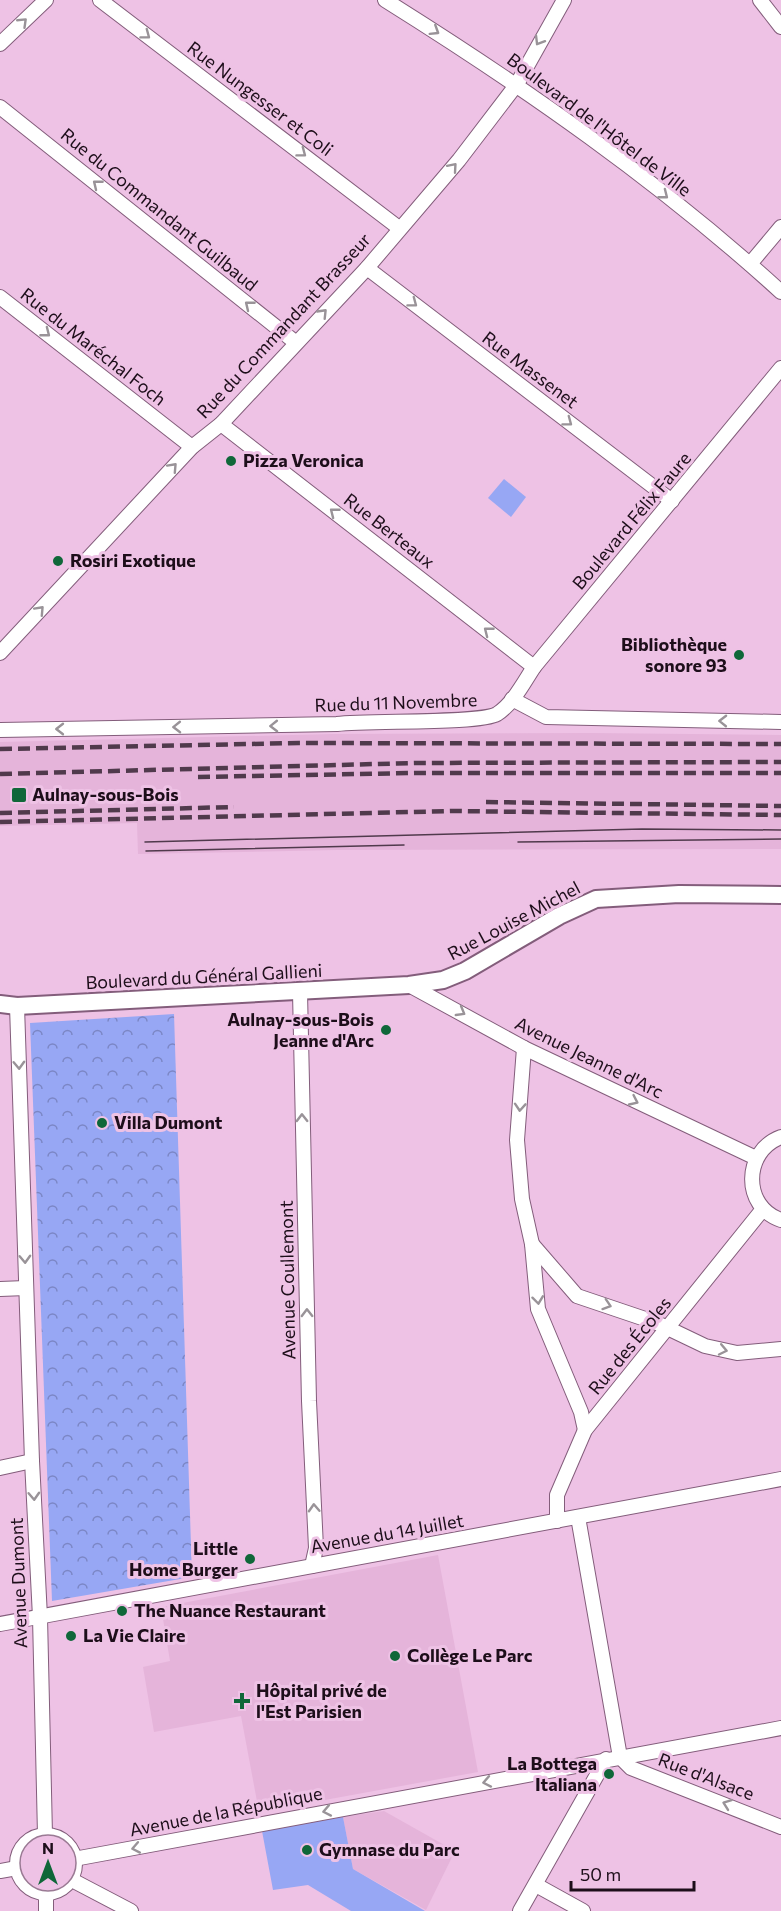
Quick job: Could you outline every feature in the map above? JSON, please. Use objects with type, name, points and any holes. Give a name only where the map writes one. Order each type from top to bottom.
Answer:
[{"type":"street","points":[[0,44],[46,0]]},
{"type":"street","name":"Rue Nungesser et Coli","points":[[100,0],[399,228]]},
{"type":"street","name":"Boulevard de l'Hôtel de Ville","points":[[385,0],[517,84],[630,168],[750,264],[781,292]]},
{"type":"street","name":"Rue du Commandant Brasseur","points":[[0,652],[192,447],[221,424],[295,342],[367,268],[459,160],[517,84],[564,0]]},
{"type":"street","points":[[760,0],[781,27]]},
{"type":"street","name":"Rue du Commandant Guilbaud","points":[[0,107],[295,342]]},
{"type":"street","points":[[750,264],[781,227]]},
{"type":"street","name":"Rue Massenet","points":[[367,268],[672,501]]},
{"type":"street","name":"Rue du Maréchal Foch","points":[[0,297],[192,447]]},
{"type":"street","name":"Boulevard Félix Faure","points":[[512,699],[534,667],[781,368]]},
{"type":"street","name":"Rue Berteaux","points":[[221,424],[534,667]]},
{"type":"street","points":[[512,699],[546,717],[781,722]]},
{"type":"street","name":"Rue du 11 Novembre","points":[[0,730],[314,725],[486,718],[499,713],[512,699]]},
{"type":"street","name":"Rue Louise Michel","points":[[409,985],[443,980],[465,971],[559,916],[596,899],[679,894],[781,895]]},
{"type":"street","name":"Boulevard du Général Gallieni","points":[[0,1004],[17,1006],[409,985]]},
{"type":"street","name":"Avenue Jeanne d'Arc","points":[[409,985],[524,1048],[756,1158]]},
{"type":"street","name":"Avenue Coullemont","points":[[300,992],[309,1401],[316,1548],[312,1566]]},
{"type":"street","name":"Avenue Dumont","points":[[17,1006],[32,1461],[40,1617],[45,1833]]},
{"type":"street","points":[[524,1048],[518,1140],[522,1199],[532,1244],[538,1310],[581,1412],[585,1430]]},
{"type":"street","points":[[781,1137],[765,1146],[756,1158],[752,1171],[755,1198],[763,1209],[781,1220]]},
{"type":"street","name":"Rue des Écoles","points":[[557,1521],[556,1495],[585,1430],[763,1209]]},
{"type":"street","points":[[532,1244],[577,1296],[669,1328],[705,1346],[737,1353],[781,1350]]},
{"type":"street","points":[[0,1289],[26,1288]]},
{"type":"street","points":[[0,1468],[32,1461]]},
{"type":"street","name":"Avenue du 14 Juillet","points":[[0,1624],[781,1479]]},
{"type":"street","points":[[520,1911],[613,1758],[578,1517]]},
{"type":"street","points":[[613,1758],[781,1728]]},
{"type":"street","name":"Avenue de la République","points":[[78,1858],[613,1758]]},
{"type":"street","name":"Rue d'Alsace","points":[[613,1758],[631,1768],[781,1827]]},
{"type":"street","points":[[0,1871],[17,1868],[18,1863]]},
{"type":"street","points":[[78,1883],[131,1911]]},
{"type":"street","points":[[536,1885],[583,1911]]},
{"type":"street","points":[[46,1893],[46,1911]]},
{"type":"shaded area","points":[[332,734],[781,735],[781,849],[337,850],[138,854],[137,823],[0,826],[0,742]]},
{"type":"shaded area","points":[[438,1555],[478,1772],[259,1812],[241,1716],[154,1732],[143,1667],[170,1661],[161,1607]]},
{"type":"shaded area","points":[[384,1811],[455,1851],[426,1910],[353,1869],[343,1817]]},
{"type":"green space","points":[[504,479],[526,497],[511,517],[488,498]]},
{"type":"green space","points":[[174,1014],[192,1577],[52,1601],[30,1023]]},
{"type":"green space","name":"Gymnase du Parc","points":[[343,1817],[353,1869],[425,1911],[351,1911],[308,1885],[273,1890],[262,1831]]},
{"type":"tram line","points":[[145,842],[642,829],[781,830]]},
{"type":"tram line","points":[[518,842],[781,839]]},
{"type":"tram line","points":[[146,851],[404,845]]},
{"type":"railway","points":[[0,749],[299,743],[781,744]]},
{"type":"railway","points":[[0,774],[414,763],[781,762]]},
{"type":"railway","points":[[198,777],[414,773],[781,773]]},
{"type":"railway","points":[[486,802],[781,806]]},
{"type":"railway","points":[[0,813],[234,807]]},
{"type":"railway","points":[[0,822],[452,811],[781,815]]},
{"type":"place","name":"Pizza Veronica","points":[[231,461]]},
{"type":"place","name":"Rosiri Exotique","points":[[58,561]]},
{"type":"place","name":"Bibliothèque sonore 93","points":[[739,655]]},
{"type":"place","name":"Aulnay-sous-Bois","points":[[19,795]]},
{"type":"place","name":"Aulnay-sous-Bois Jeanne d'Arc","points":[[386,1030]]},
{"type":"place","name":"Villa Dumont","points":[[102,1123]]},
{"type":"place","name":"Little Home Burger","points":[[250,1559]]},
{"type":"place","name":"The Nuance Restaurant","points":[[122,1611]]},
{"type":"place","name":"La Vie Claire","points":[[71,1636]]},
{"type":"place","name":"Collège Le Parc","points":[[395,1656]]},
{"type":"place","name":"Hôpital privé de l'Est Parisien","points":[[242,1701]]},
{"type":"place","name":"La Bottega Italiana","points":[[609,1774]]},
{"type":"place","name":"Gymnase du Parc","points":[[307,1850]]}]
